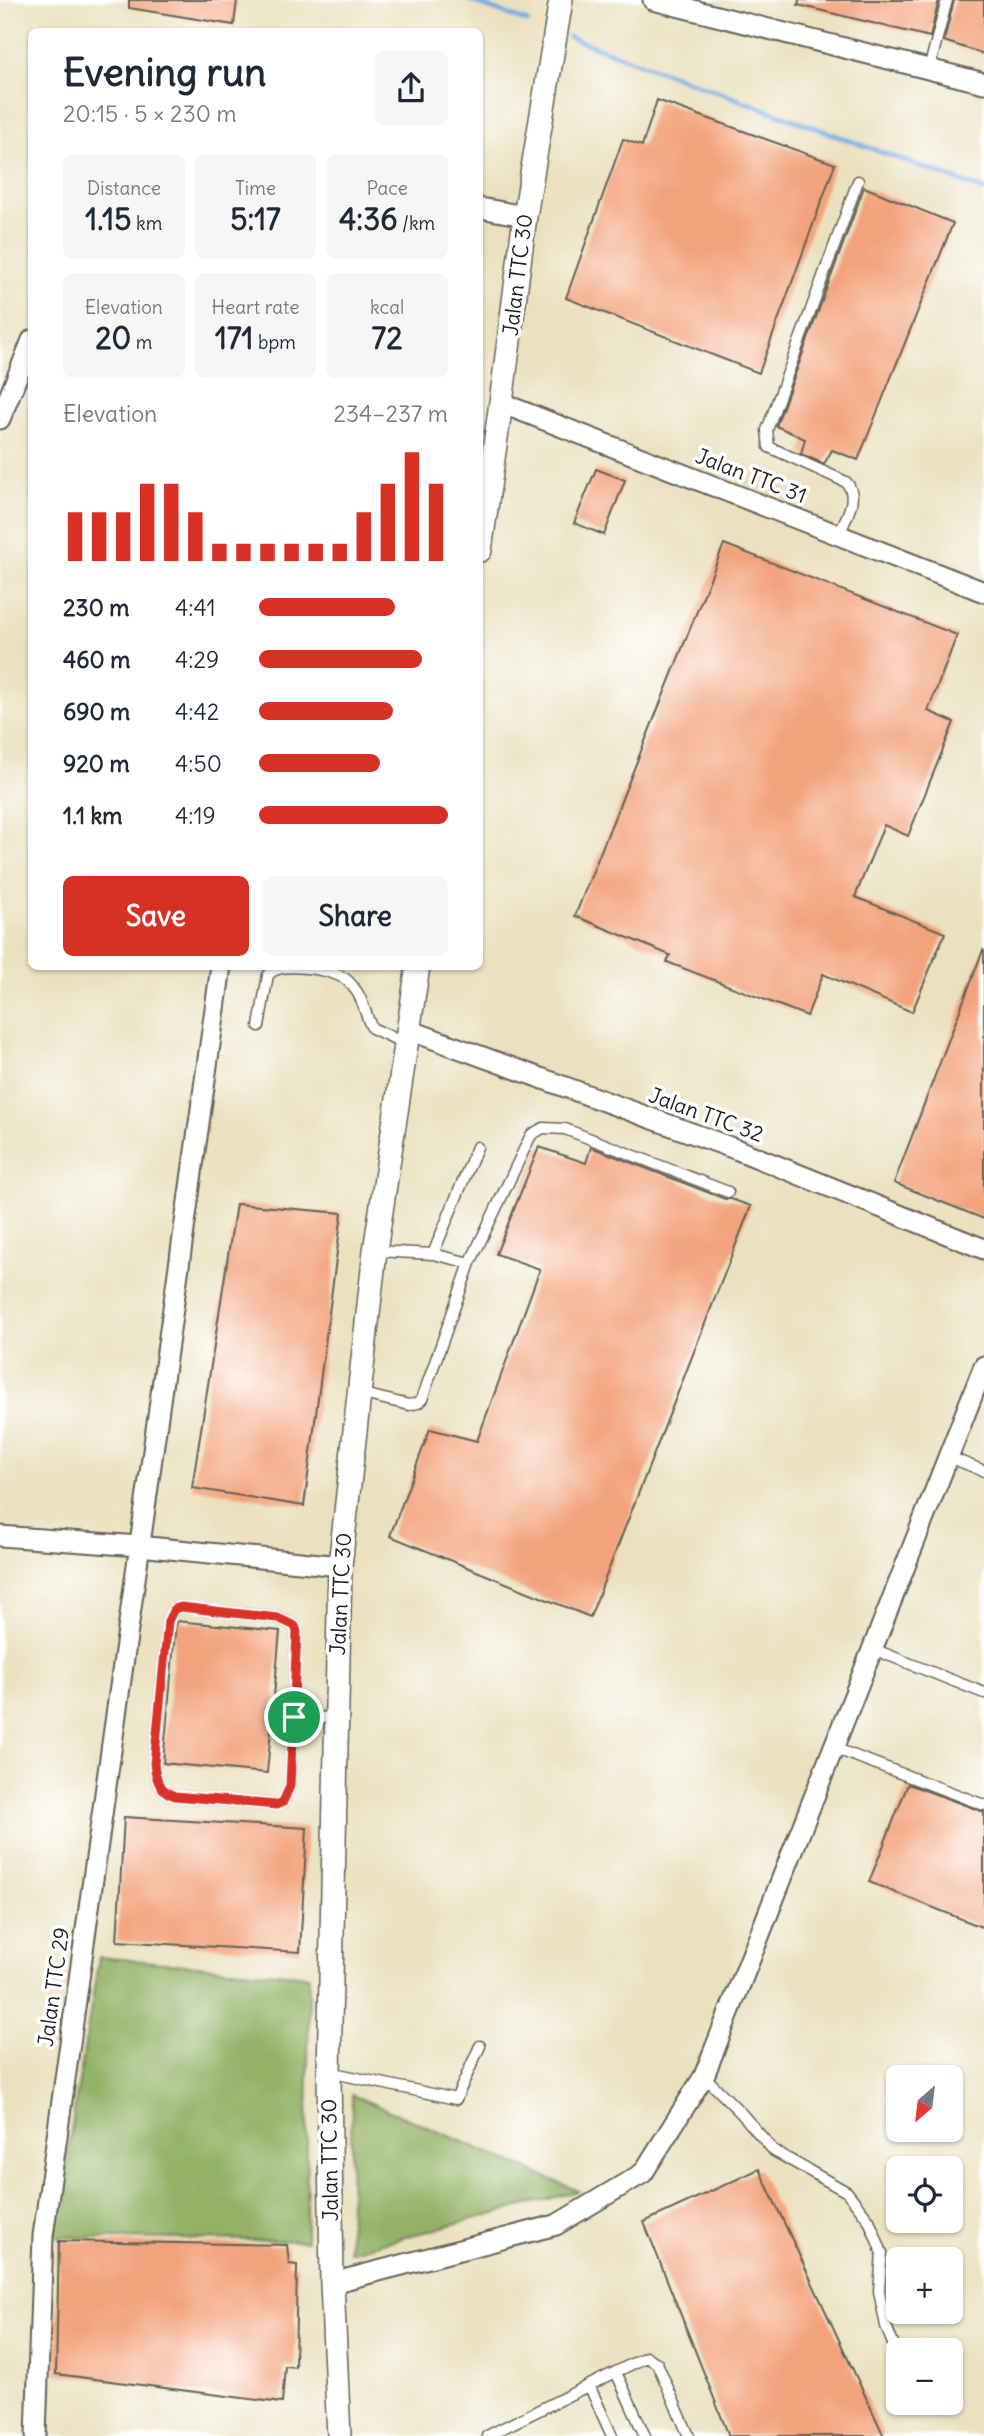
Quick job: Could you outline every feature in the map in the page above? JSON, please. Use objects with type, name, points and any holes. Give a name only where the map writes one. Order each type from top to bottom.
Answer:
[{"type":"street","name":"Jalan TTC 30","points":[[483,529],[525,216],[561,0]]},
{"type":"street","points":[[653,0],[984,83]]},
{"type":"street","points":[[483,209],[525,216]]},
{"type":"street","points":[[0,419],[28,350]]},
{"type":"street","name":"Jalan TTC 31","points":[[501,403],[984,592]]},
{"type":"street","name":"Jalan TTC 29","points":[[36,2436],[43,2235],[220,970]]},
{"type":"street","name":"Jalan TTC 30","points":[[339,2436],[332,2283],[329,2072],[340,1566],[375,1251],[417,970]]},
{"type":"street","name":"Jalan TTC 32","points":[[408,1037],[738,1150],[984,1249]]},
{"type":"street","points":[[332,2283],[556,2225],[643,2173],[704,2076],[984,1366]]},
{"type":"street","points":[[0,1536],[139,1546],[340,1566]]},
{"type":"lane","points":[[929,69],[947,0]]},
{"type":"lane","points":[[839,535],[853,498],[852,488],[846,482],[769,447],[767,430],[858,181]]},
{"type":"lane","points":[[259,1026],[268,975],[275,970]]},
{"type":"lane","points":[[318,970],[345,978],[357,991],[372,1028],[408,1037]]},
{"type":"lane","points":[[359,1393],[409,1405],[418,1404],[422,1399],[470,1263],[531,1135],[543,1128],[565,1129],[728,1192]]},
{"type":"lane","points":[[433,1254],[477,1147]]},
{"type":"lane","points":[[375,1251],[433,1254],[470,1263]]},
{"type":"lane","points":[[949,1457],[984,1471]]},
{"type":"lane","points":[[181,1607],[278,1618],[295,1626],[294,1717],[290,1786],[283,1802],[276,1805],[175,1796],[159,1786],[154,1764],[168,1621],[174,1609],[181,1607]]},
{"type":"lane","points":[[873,1649],[984,1693]]},
{"type":"lane","points":[[294,1717],[337,1718]]},
{"type":"lane","points":[[834,1748],[984,1805]]},
{"type":"lane","points":[[329,2072],[456,2099],[480,2046]]},
{"type":"lane","points":[[704,2076],[775,2151],[847,2192],[869,2220],[882,2253],[879,2291],[891,2338]]},
{"type":"lane","points":[[487,2436],[646,2357],[657,2363],[689,2436]]},
{"type":"lane","points":[[616,2372],[645,2436]]},
{"type":"lane","points":[[589,2385],[612,2436]]},
{"type":"green space","points":[[99,1957],[309,1976],[306,2241],[54,2237]]},
{"type":"green space","points":[[352,2095],[579,2191],[349,2252]]},
{"type":"building","points":[[129,0],[237,0],[234,25],[129,8]]},
{"type":"building","points":[[799,0],[939,0],[930,37],[798,5]]},
{"type":"building","points":[[954,0],[984,0],[984,54],[944,41]]},
{"type":"building","points":[[657,100],[835,164],[759,373],[566,298],[623,139],[642,146]]},
{"type":"building","points":[[864,187],[953,223],[858,460],[832,450],[824,464],[801,454],[805,439],[776,426]]},
{"type":"building","points":[[596,469],[625,480],[604,535],[574,523]]},
{"type":"building","points":[[724,544],[957,635],[928,711],[954,722],[908,836],[884,825],[855,897],[945,933],[912,1012],[823,974],[807,1016],[667,962],[670,955],[575,916]]},
{"type":"building","points":[[984,951],[984,1219],[894,1183]]},
{"type":"building","points":[[539,1147],[586,1163],[591,1147],[725,1199],[751,1206],[590,1617],[390,1536],[430,1429],[477,1441],[540,1269],[496,1254]]},
{"type":"building","points":[[236,1204],[342,1213],[304,1506],[192,1488]]},
{"type":"building","points":[[176,1621],[280,1631],[267,1773],[163,1763]]},
{"type":"building","points":[[908,1784],[984,1812],[984,1928],[869,1882]]},
{"type":"building","points":[[124,1817],[307,1828],[300,1952],[117,1941]]},
{"type":"building","points":[[759,2169],[884,2436],[729,2436],[644,2222]]},
{"type":"building","points":[[59,2241],[287,2245],[289,2264],[297,2265],[295,2367],[285,2366],[282,2403],[56,2374]]},
{"type":"waterway","points":[[468,0],[528,22]]},
{"type":"waterway","points":[[569,37],[984,190]]},
{"type":"route","points":[[181,1607],[278,1618],[295,1626],[294,1717],[290,1786],[283,1802],[276,1805],[175,1796],[159,1786],[154,1764],[168,1621],[174,1609],[181,1607]]}]
